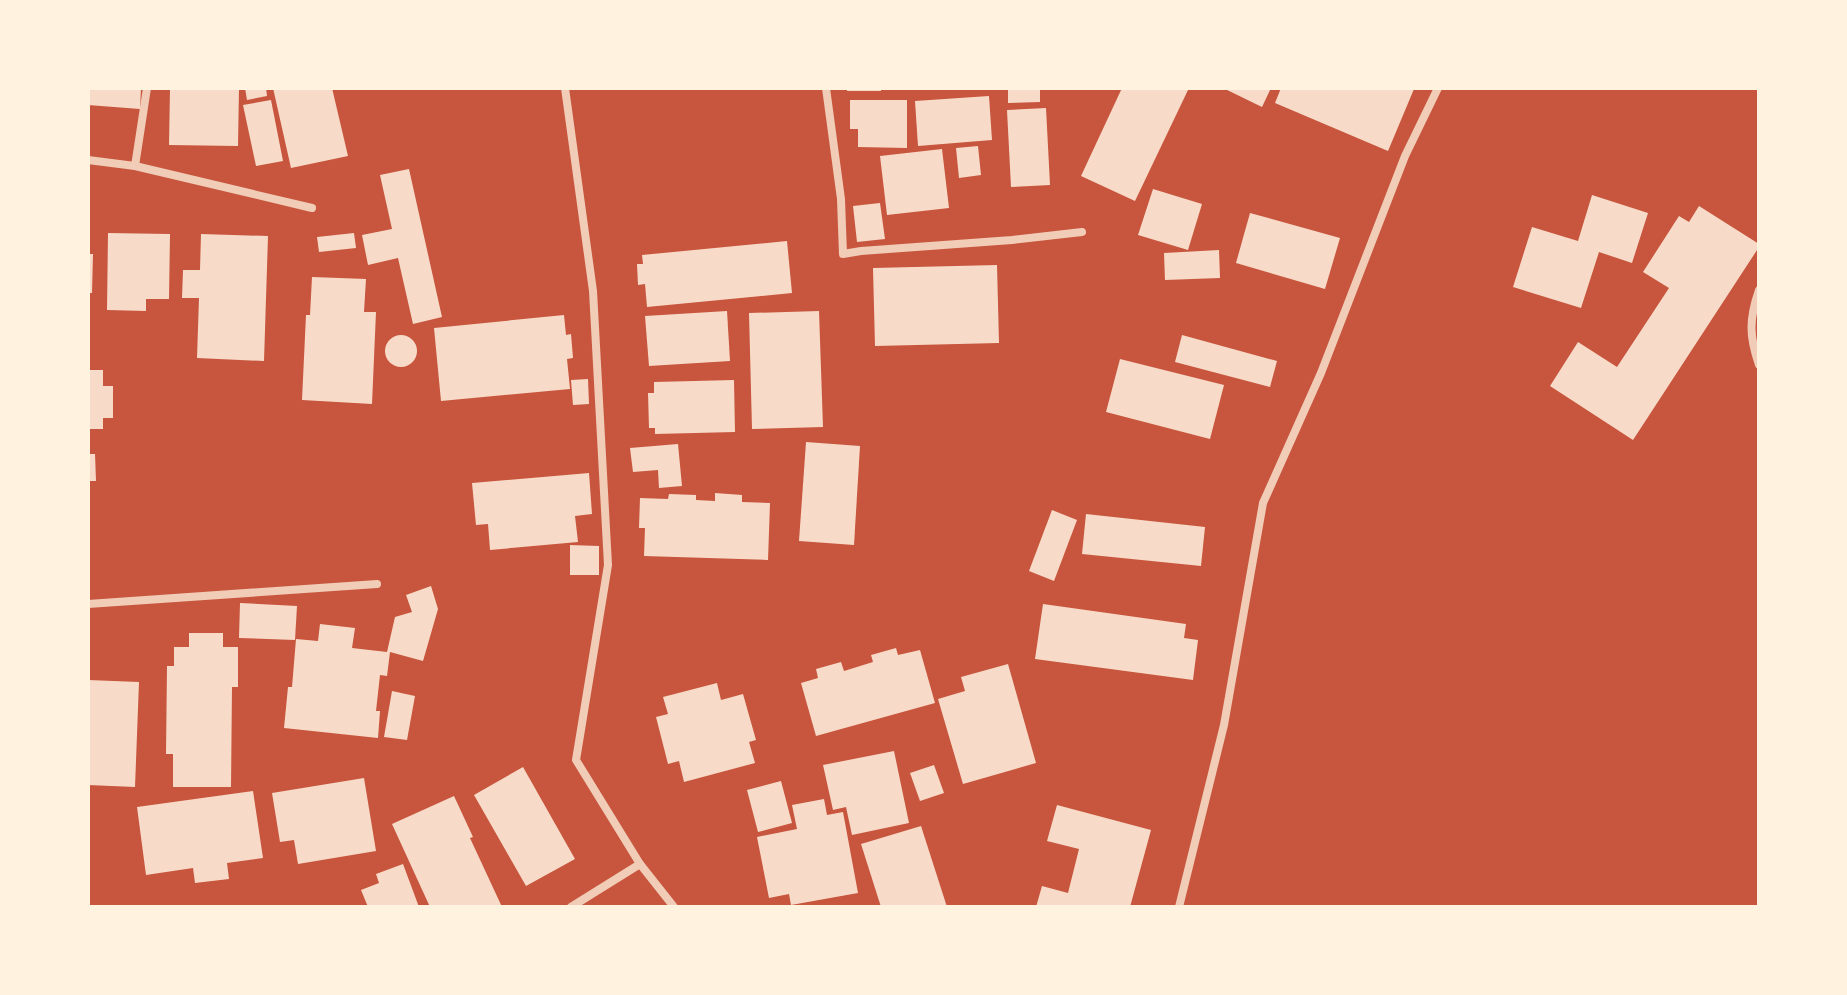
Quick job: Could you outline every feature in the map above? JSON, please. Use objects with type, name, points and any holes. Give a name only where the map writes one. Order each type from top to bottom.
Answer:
[{"type":"street","points":[[135,166],[147,88]]},
{"type":"street","points":[[565,88],[593,291],[608,565],[576,760],[640,864],[674,907]]},
{"type":"street","points":[[826,88],[841,199],[843,254],[1082,232]]},
{"type":"street","points":[[1179,907],[1224,725],[1263,503],[1321,373],[1405,156],[1438,88]]},
{"type":"street","points":[[88,160],[135,166],[312,208]]},
{"type":"street","points":[[1759,290],[1753,309],[1751,342],[1759,365]]},
{"type":"street","points":[[88,604],[377,584]]},
{"type":"street","points":[[571,907],[640,864]]},
{"type":"building","points":[[88,88],[141,88],[140,109],[88,105]]},
{"type":"building","points":[[170,88],[239,88],[238,146],[169,145]]},
{"type":"building","points":[[245,88],[266,88],[267,96],[247,100]]},
{"type":"building","points":[[273,88],[332,88],[348,156],[291,168]]},
{"type":"building","points":[[847,88],[881,88],[881,91],[847,91]]},
{"type":"building","points":[[1008,88],[1040,88],[1040,102],[1008,103]]},
{"type":"building","points":[[1122,88],[1188,90],[1135,201],[1081,176]]},
{"type":"building","points":[[1223,88],[1271,88],[1262,107]]},
{"type":"building","points":[[1281,88],[1414,89],[1388,151],[1275,103]]},
{"type":"building","points":[[989,96],[992,140],[918,146],[915,101]]},
{"type":"building","points":[[271,100],[283,161],[256,166],[243,105]]},
{"type":"building","points":[[850,100],[907,100],[907,148],[858,147],[858,129],[850,129]]},
{"type":"building","points":[[1046,108],[1050,185],[1011,187],[1007,110]]},
{"type":"building","points":[[978,146],[981,175],[959,178],[956,148]]},
{"type":"building","points":[[942,149],[949,208],[887,215],[880,156]]},
{"type":"building","points":[[409,169],[442,317],[413,324],[398,258],[368,265],[362,235],[392,229],[380,175]]},
{"type":"building","points":[[1153,189],[1202,204],[1188,250],[1138,235]]},
{"type":"building","points":[[1592,195],[1648,213],[1632,263],[1599,252],[1581,308],[1513,287],[1532,227],[1578,241]]},
{"type":"building","points":[[880,203],[885,239],[857,242],[853,206]]},
{"type":"building","points":[[1699,206],[1759,244],[1759,247],[1633,440],[1550,386],[1578,342],[1617,367],[1669,288],[1643,272],[1679,216],[1689,222]]},
{"type":"building","points":[[1250,213],[1340,238],[1325,289],[1236,263]]},
{"type":"building","points":[[108,233],[170,234],[169,299],[146,299],[146,311],[107,310]]},
{"type":"building","points":[[354,233],[356,248],[319,252],[317,237]]},
{"type":"building","points":[[201,234],[268,236],[264,361],[197,358],[199,298],[182,298],[183,270],[200,270]]},
{"type":"building","points":[[787,241],[792,293],[647,307],[645,284],[638,285],[637,264],[643,264],[642,255]]},
{"type":"building","points":[[1219,250],[1220,278],[1165,280],[1164,253]]},
{"type":"building","points":[[88,254],[93,254],[92,293],[88,293]]},
{"type":"building","points":[[997,265],[999,343],[875,346],[873,268]]},
{"type":"building","points":[[312,277],[366,279],[364,312],[376,312],[372,404],[302,400],[306,315],[310,315]]},
{"type":"building","points":[[727,311],[730,361],[649,366],[645,316]]},
{"type":"building","points":[[819,311],[823,427],[752,429],[749,313]]},
{"type":"building","points":[[564,315],[566,335],[571,334],[573,358],[567,359],[570,389],[441,401],[434,328]]},
{"type":"building","points":[[401,335],[412,340],[417,351],[412,362],[401,367],[390,362],[385,351],[390,340]]},
{"type":"building","points":[[1182,335],[1277,361],[1270,387],[1175,362]]},
{"type":"building","points":[[1120,359],[1224,385],[1210,439],[1106,412]]},
{"type":"building","points":[[88,370],[103,370],[103,386],[113,386],[113,418],[103,418],[103,429],[88,429]]},
{"type":"building","points":[[588,379],[589,404],[573,405],[571,380]]},
{"type":"building","points":[[734,380],[735,432],[655,434],[655,428],[649,428],[648,393],[654,393],[654,382]]},
{"type":"building","points":[[806,442],[860,446],[854,545],[799,541]]},
{"type":"building","points":[[678,444],[682,486],[659,488],[658,470],[633,472],[630,448]]},
{"type":"building","points":[[88,454],[95,454],[96,481],[88,481]]},
{"type":"building","points":[[589,473],[592,514],[575,516],[578,542],[490,550],[488,524],[476,525],[472,483]]},
{"type":"building","points":[[715,493],[742,495],[742,502],[770,503],[768,560],[644,556],[645,528],[639,528],[640,498],[668,499],[669,494],[696,495],[696,500],[715,501]]},
{"type":"building","points":[[1052,510],[1077,520],[1054,581],[1029,571]]},
{"type":"building","points":[[1086,514],[1205,527],[1201,566],[1082,554]]},
{"type":"building","points":[[570,545],[599,546],[599,575],[570,575]]},
{"type":"building","points":[[431,586],[438,609],[423,661],[390,652],[387,676],[380,675],[376,711],[380,711],[378,738],[284,728],[288,687],[292,687],[296,639],[318,641],[320,624],[355,628],[352,648],[387,652],[395,617],[412,612],[406,595]]},
{"type":"building","points":[[240,603],[297,606],[295,640],[239,638]]},
{"type":"building","points":[[1043,604],[1186,624],[1184,638],[1198,640],[1193,680],[1035,659]]},
{"type":"building","points":[[189,633],[223,633],[223,647],[238,647],[238,687],[232,687],[231,787],[173,787],[173,754],[166,754],[167,666],[174,666],[174,647],[189,647]]},
{"type":"building","points":[[896,648],[898,655],[920,650],[935,703],[816,736],[801,683],[818,678],[816,669],[841,662],[844,671],[873,662],[871,655]]},
{"type":"building","points":[[1008,664],[1036,763],[963,784],[938,699],[965,691],[961,677]]},
{"type":"building","points":[[88,680],[139,682],[135,787],[88,785]]},
{"type":"building","points":[[717,683],[721,700],[743,694],[756,740],[749,742],[755,763],[684,782],[679,761],[668,764],[656,717],[668,714],[663,697]]},
{"type":"building","points":[[392,691],[415,696],[407,740],[384,737]]},
{"type":"building","points":[[894,751],[909,823],[852,835],[846,807],[833,810],[823,765]]},
{"type":"building","points":[[934,765],[944,793],[920,801],[910,773]]},
{"type":"building","points":[[523,767],[575,859],[526,886],[474,795]]},
{"type":"building","points":[[364,778],[376,851],[298,864],[294,840],[280,842],[272,793]]},
{"type":"building","points":[[781,781],[792,823],[758,832],[747,790]]},
{"type":"building","points":[[253,791],[263,858],[227,863],[229,879],[195,883],[193,868],[146,875],[137,807]]},
{"type":"building","points":[[454,796],[502,907],[430,907],[392,824]]},
{"type":"building","points":[[824,799],[827,815],[843,812],[858,893],[791,905],[789,894],[769,898],[757,837],[797,829],[792,805]]},
{"type":"building","points":[[1057,805],[1151,830],[1130,907],[1036,907],[1042,886],[1068,893],[1079,849],[1047,841]]},
{"type":"building","points":[[921,826],[947,907],[881,907],[861,844]]},
{"type":"building","points":[[403,864],[419,907],[368,907],[361,890],[379,883],[376,874]]}]
